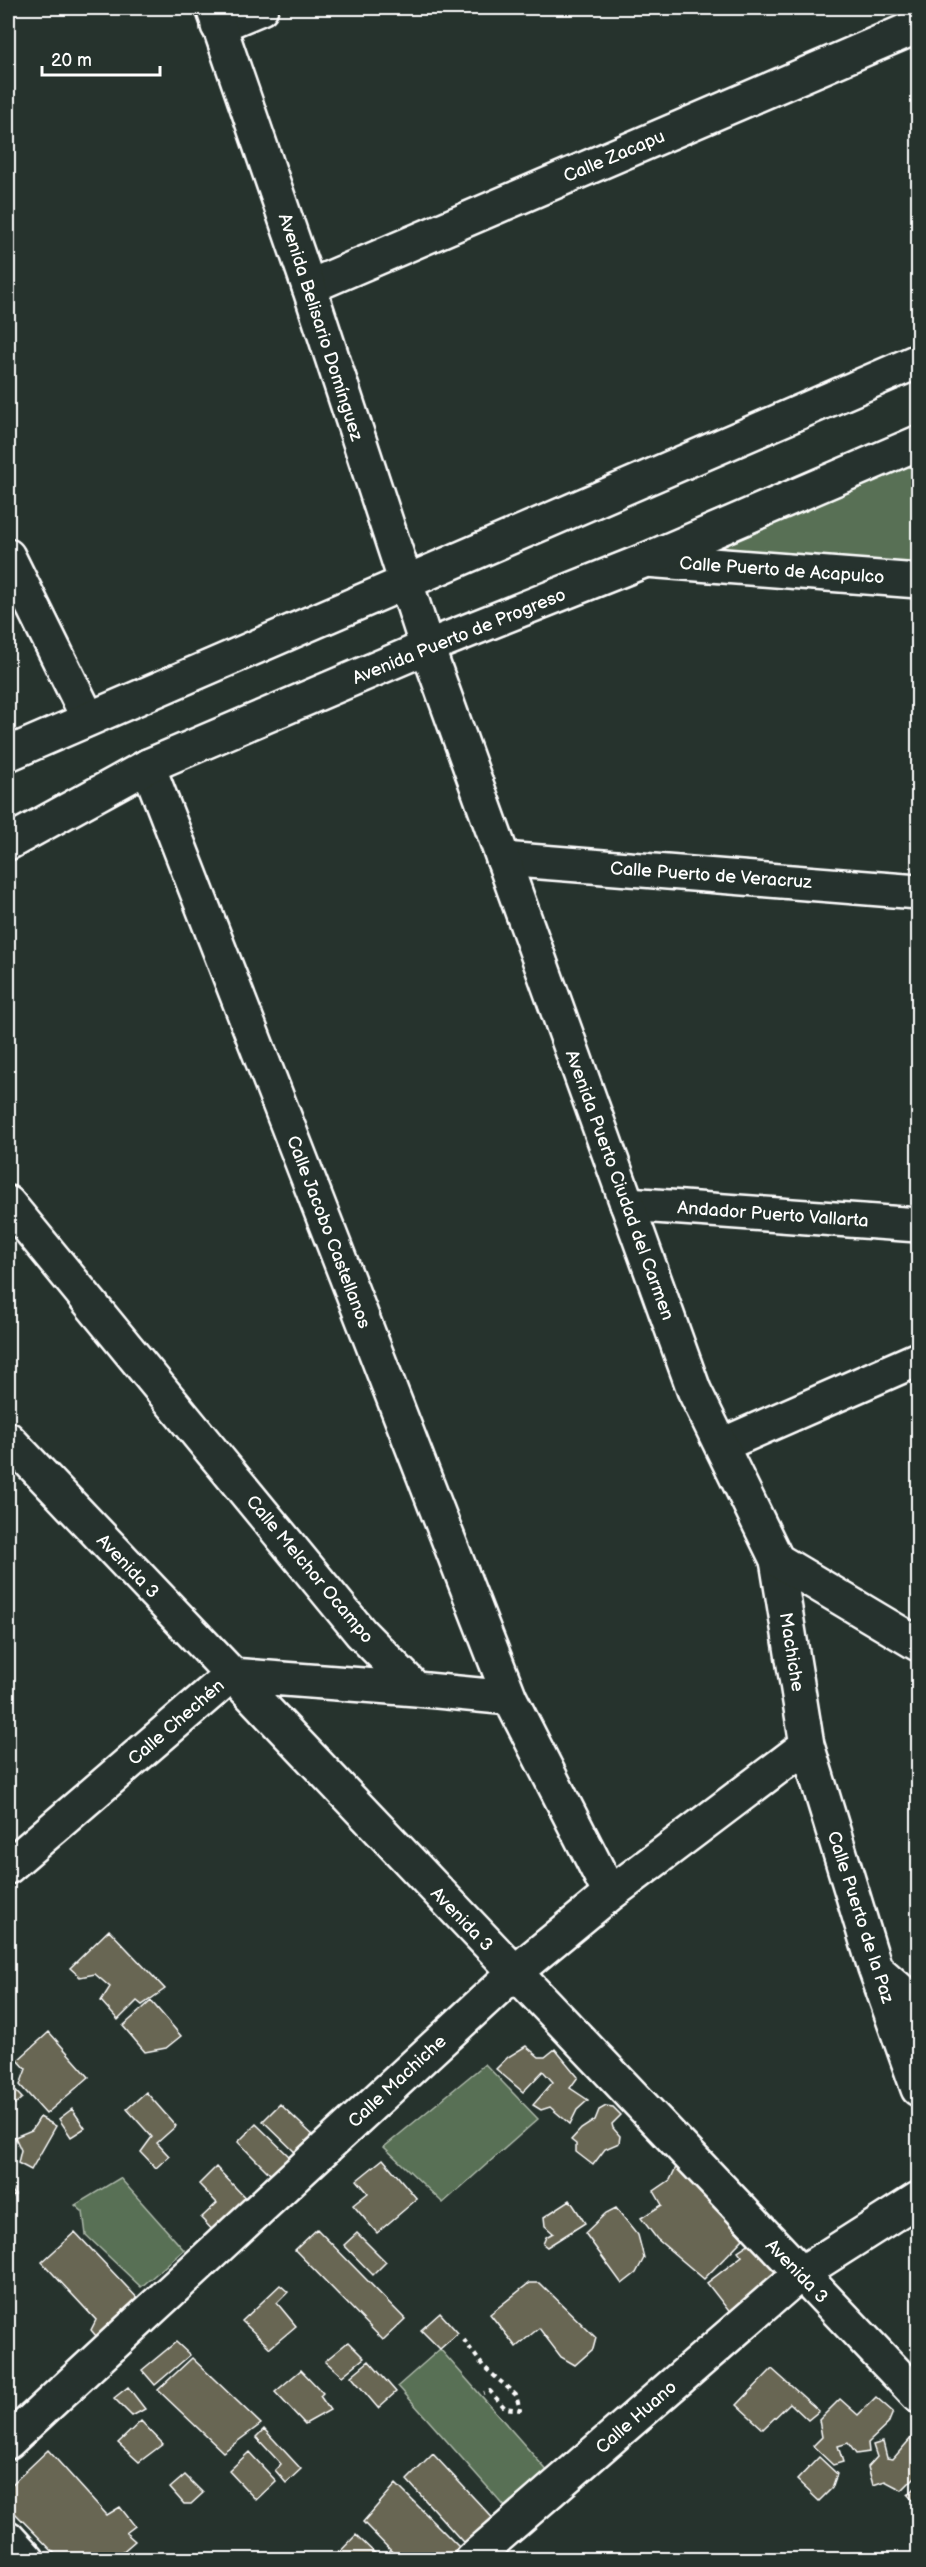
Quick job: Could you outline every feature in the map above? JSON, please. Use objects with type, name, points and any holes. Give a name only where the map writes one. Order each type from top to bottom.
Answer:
[{"type":"street","points":[[215,17],[261,8]]},
{"type":"street","name":"Avenida Belisario Domínguez","points":[[215,17],[309,287],[427,647]]},
{"type":"street","name":"Calle Zacapu","points":[[309,287],[918,26]]},
{"type":"street","points":[[8,754],[918,361]]},
{"type":"street","name":"Avenida Puerto de Progreso","points":[[8,843],[148,766],[427,647],[646,560],[918,443]]},
{"type":"street","points":[[8,556],[88,718]]},
{"type":"street","name":"Calle Puerto de Acapulco","points":[[646,560],[918,581]]},
{"type":"street","name":"Avenida Puerto Ciudad del Carmen","points":[[427,647],[694,1389],[777,1560]]},
{"type":"street","name":"Calle Jacobo Castellanos","points":[[148,766],[510,1698]]},
{"type":"street","name":"Calle Puerto de Veracruz","points":[[503,859],[918,892]]},
{"type":"street","name":"Calle Melchor Ocampo","points":[[8,1203],[362,1634],[416,1689]]},
{"type":"street","name":"Andador Puerto Vallarta","points":[[627,1204],[918,1225]]},
{"type":"street","points":[[722,1445],[918,1359]]},
{"type":"street","name":"Avenida 3","points":[[8,1439],[918,2397]]},
{"type":"street","points":[[777,1560],[918,1644]]},
{"type":"street","name":"Machiche","points":[[777,1560],[807,1745]]},
{"type":"street","name":"Calle Chechén","points":[[8,1867],[231,1675],[416,1689]]},
{"type":"street","points":[[416,1689],[510,1698],[610,1894]]},
{"type":"street","name":"Calle Machiche","points":[[8,2442],[514,1973],[610,1894],[807,1745]]},
{"type":"street","name":"Calle Puerto de la Paz","points":[[807,1745],[875,1968],[918,2089]]},
{"type":"street","points":[[875,1968],[918,2006]]},
{"type":"street","name":"Calle Huano","points":[[471,2559],[800,2274],[918,2199]]},
{"type":"street","points":[[8,2538],[28,2559]]},
{"type":"path","points":[[464,2340],[483,2367],[516,2395],[520,2410],[505,2408],[490,2391],[484,2393]]},
{"type":"green space","points":[[918,456],[918,567],[697,550]]},
{"type":"green space","points":[[485,2064],[538,2119],[443,2203],[384,2147]]},
{"type":"green space","points":[[120,2178],[184,2250],[141,2287],[86,2235],[83,2212],[75,2205]]},
{"type":"green space","points":[[440,2349],[550,2474],[508,2510],[398,2386]]},
{"type":"building","points":[[109,1930],[165,1989],[142,2005],[137,2001],[118,2020],[101,2001],[110,1987],[95,1974],[80,1977],[70,1968]]},
{"type":"building","points":[[151,2001],[181,2036],[166,2048],[145,2052],[123,2026]]},
{"type":"building","points":[[49,2032],[89,2077],[46,2114],[20,2085],[26,2069],[18,2060]]},
{"type":"building","points":[[526,2046],[539,2057],[545,2057],[555,2049],[578,2077],[570,2088],[588,2100],[577,2110],[570,2124],[550,2107],[541,2110],[533,2105],[553,2082],[543,2071],[523,2092],[496,2069],[508,2057]]},
{"type":"building","points":[[8,2083],[22,2098],[15,2104],[8,2100]]},
{"type":"building","points":[[146,2092],[176,2126],[157,2143],[169,2156],[156,2168],[141,2152],[152,2137],[127,2109]]},
{"type":"building","points":[[280,2104],[318,2140],[301,2158],[263,2121]]},
{"type":"building","points":[[606,2106],[613,2107],[621,2115],[612,2124],[620,2136],[619,2143],[605,2149],[593,2165],[576,2152],[576,2144],[571,2140],[581,2129],[595,2120],[599,2110]]},
{"type":"building","points":[[72,2109],[85,2128],[71,2137],[59,2119]]},
{"type":"building","points":[[40,2117],[56,2126],[31,2170],[18,2163],[21,2150],[15,2137],[32,2130]]},
{"type":"building","points":[[256,2124],[292,2159],[274,2178],[238,2142]]},
{"type":"building","points":[[383,2159],[417,2199],[377,2233],[353,2205],[368,2193],[357,2180]]},
{"type":"building","points":[[677,2165],[743,2239],[704,2279],[657,2239],[641,2218],[662,2205],[654,2191],[670,2180]]},
{"type":"building","points":[[216,2167],[253,2206],[219,2237],[201,2218],[217,2203],[199,2184]]},
{"type":"building","points":[[8,2185],[15,2195],[8,2200]]},
{"type":"building","points":[[570,2200],[585,2223],[547,2247],[543,2244],[546,2237],[553,2233],[545,2226],[544,2217]]},
{"type":"building","points":[[616,2208],[638,2235],[644,2258],[636,2273],[622,2284],[585,2233],[606,2213]]},
{"type":"building","points":[[317,2229],[405,2319],[383,2340],[295,2250]]},
{"type":"building","points":[[75,2232],[142,2303],[101,2342],[91,2330],[96,2320],[42,2262]]},
{"type":"building","points":[[357,2233],[386,2262],[373,2275],[344,2245]]},
{"type":"building","points":[[750,2243],[783,2276],[735,2319],[707,2283],[742,2256],[738,2251]]},
{"type":"building","points":[[529,2283],[540,2283],[596,2338],[593,2349],[575,2365],[561,2357],[539,2328],[516,2347],[490,2314]]},
{"type":"building","points":[[280,2285],[288,2292],[277,2303],[296,2326],[270,2348],[242,2321]]},
{"type":"building","points":[[440,2313],[458,2333],[440,2349],[421,2330]]},
{"type":"building","points":[[176,2342],[190,2355],[155,2385],[142,2370]]},
{"type":"building","points":[[348,2342],[364,2358],[342,2376],[325,2361]]},
{"type":"building","points":[[192,2358],[261,2424],[223,2452],[158,2390]]},
{"type":"building","points":[[369,2361],[396,2392],[378,2408],[351,2376]]},
{"type":"building","points":[[772,2369],[819,2411],[808,2420],[790,2403],[763,2429],[737,2405]]},
{"type":"building","points":[[301,2370],[323,2393],[320,2396],[330,2410],[305,2424],[275,2392]]},
{"type":"building","points":[[128,2387],[145,2409],[132,2416],[114,2398]]},
{"type":"building","points":[[876,2397],[893,2412],[888,2424],[868,2443],[869,2452],[856,2454],[848,2443],[838,2446],[843,2462],[833,2465],[813,2446],[822,2437],[819,2420],[840,2399],[858,2415]]},
{"type":"building","points":[[141,2421],[163,2444],[139,2462],[118,2443]]},
{"type":"building","points":[[264,2429],[301,2469],[286,2483],[275,2470],[281,2464],[256,2437]]},
{"type":"building","points":[[918,2430],[918,2474],[902,2490],[885,2481],[873,2485],[868,2467],[877,2457],[873,2445],[883,2442],[887,2458],[893,2459]]},
{"type":"building","points":[[48,2450],[107,2515],[120,2507],[135,2526],[126,2533],[135,2541],[113,2560],[61,2560],[8,2506],[8,2488]]},
{"type":"building","points":[[249,2452],[276,2481],[256,2500],[229,2471]]},
{"type":"building","points":[[433,2454],[500,2526],[471,2551],[407,2480]]},
{"type":"building","points":[[819,2457],[837,2474],[832,2488],[819,2501],[797,2480]]},
{"type":"building","points":[[185,2475],[203,2493],[191,2504],[184,2504],[170,2488]]},
{"type":"building","points":[[396,2484],[465,2553],[458,2560],[400,2560],[363,2522]]},
{"type":"building","points":[[918,2485],[918,2506],[908,2495]]},
{"type":"building","points":[[356,2535],[382,2560],[332,2560]]}]
